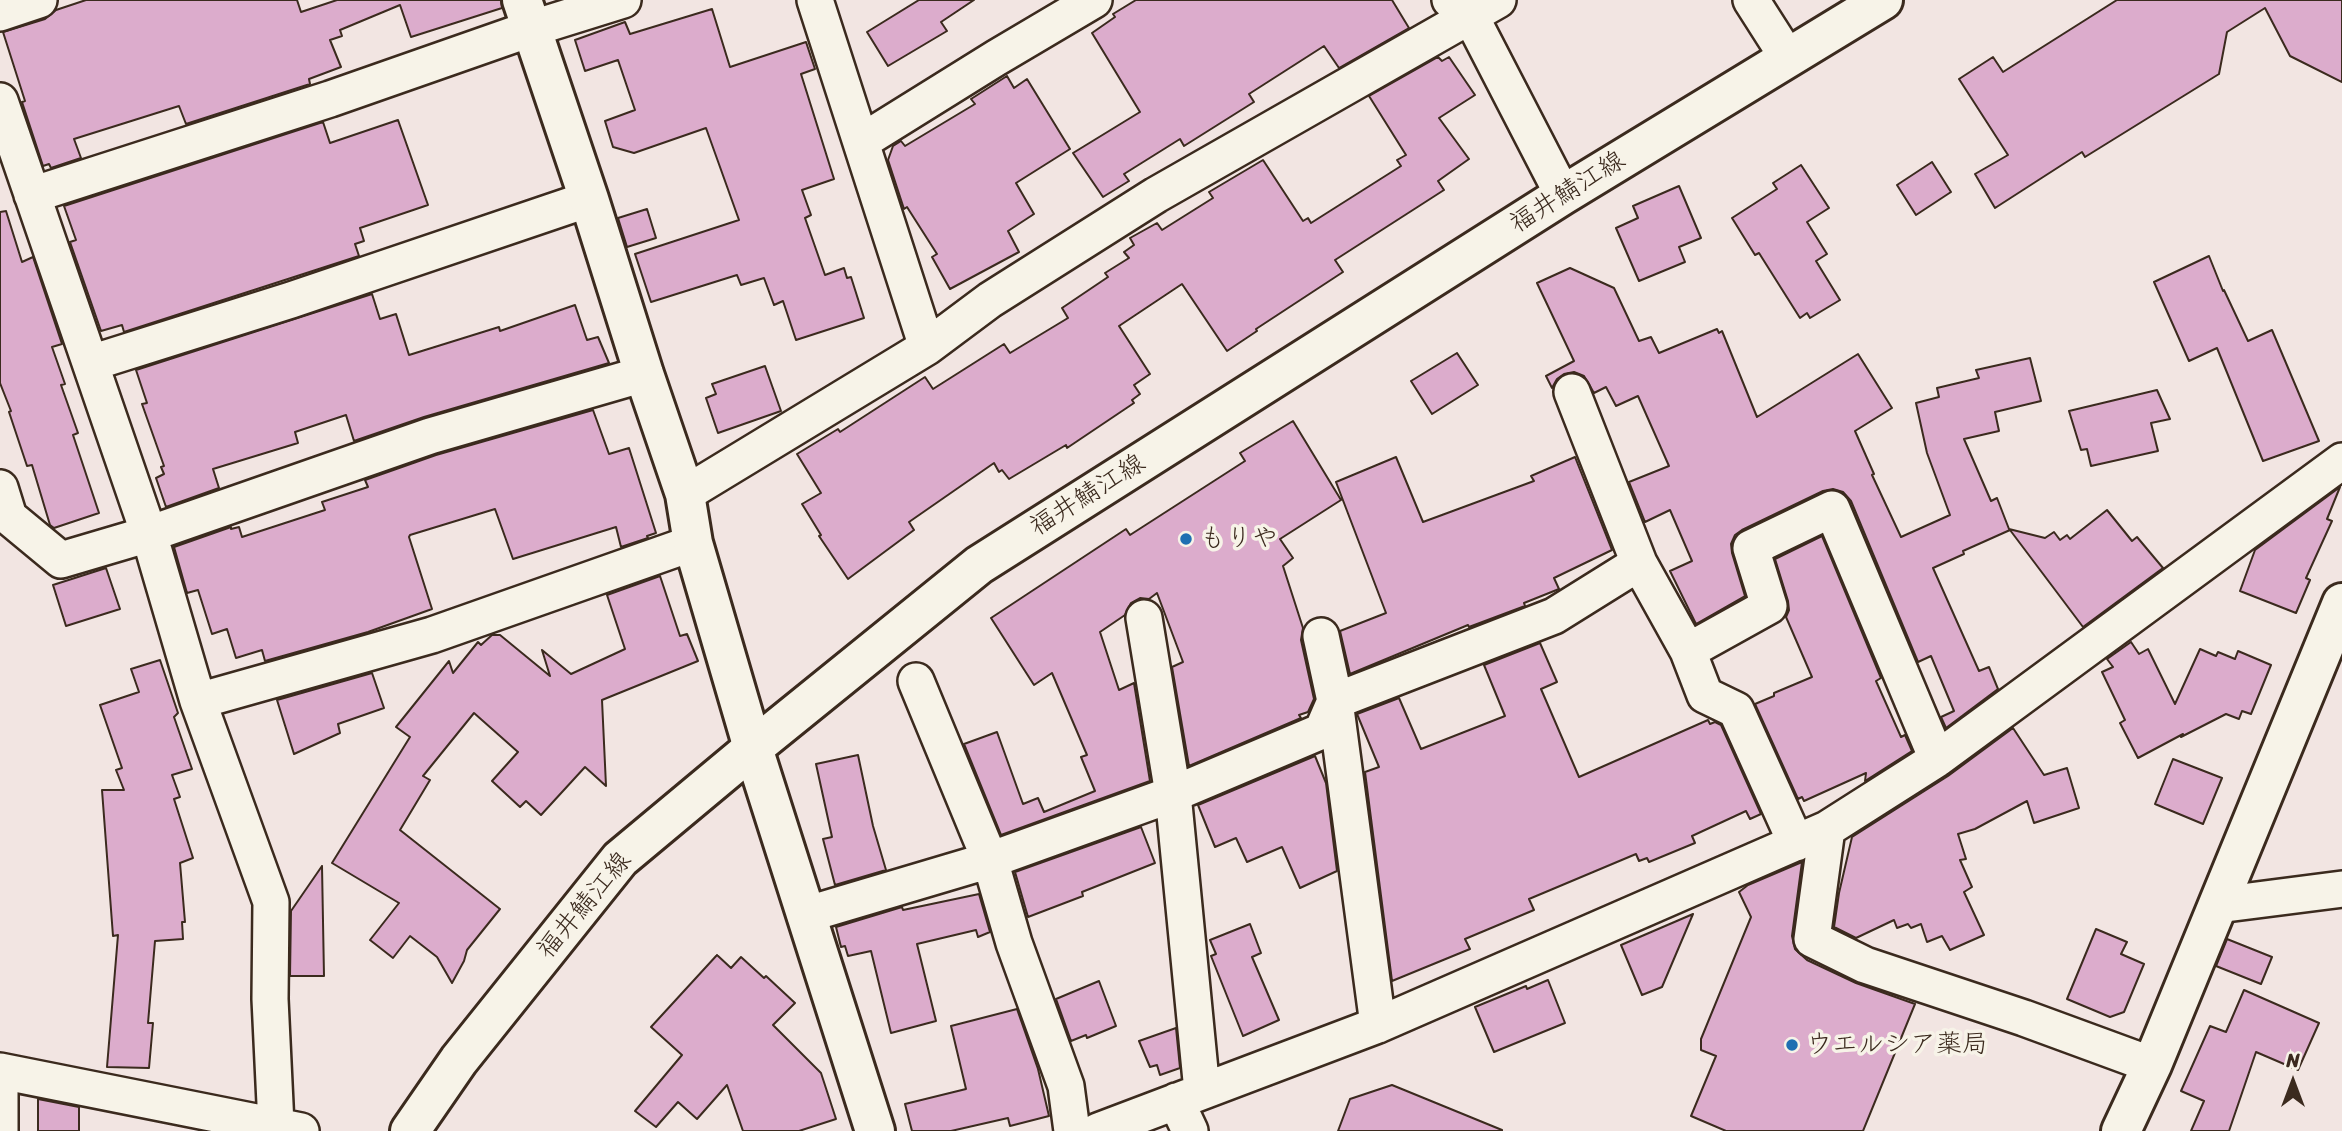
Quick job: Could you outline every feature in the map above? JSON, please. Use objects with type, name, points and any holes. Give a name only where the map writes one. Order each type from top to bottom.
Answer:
[{"type":"main road","name":"福井鯖江線","points":[[410,1131],[459,1060],[621,859],[752,748],[979,565],[1563,195],[1883,0]]},
{"type":"main road","points":[[526,15],[685,494],[693,543],[752,748],[875,1131]]},
{"type":"main road","points":[[2122,1131],[2152,1065],[2342,603]]},
{"type":"street","points":[[0,13],[39,0]]},
{"type":"street","points":[[32,195],[330,99],[526,15],[623,0]]},
{"type":"street","points":[[815,0],[927,347]]},
{"type":"street","points":[[861,142],[1094,0]]},
{"type":"street","points":[[1751,0],[1788,58]]},
{"type":"street","points":[[685,494],[927,347],[990,300],[1156,195],[1473,6],[1563,195]]},
{"type":"street","points":[[0,101],[149,534],[198,701],[271,902],[270,999],[288,1128],[0,1071],[0,1131]]},
{"type":"street","points":[[91,363],[291,300],[589,200]]},
{"type":"street","points":[[0,488],[9,517],[61,560],[149,534],[430,436],[644,374]]},
{"type":"street","points":[[1572,392],[1639,563],[1688,651],[1704,695],[1736,710],[1796,843]]},
{"type":"street","points":[[1098,1131],[1189,1108],[1827,829],[1937,759],[2342,461]]},
{"type":"street","points":[[1688,651],[1769,606],[1751,548],[1832,509],[1937,759]]},
{"type":"street","points":[[198,701],[432,635],[693,543]]},
{"type":"street","points":[[805,915],[990,860],[1173,794],[1322,731],[1335,701],[1554,616],[1639,563]]},
{"type":"street","points":[[1144,618],[1173,794],[1189,1108]]},
{"type":"street","points":[[1321,636],[1335,701],[1378,1025]]},
{"type":"street","points":[[916,681],[990,860],[1014,943],[1066,1086],[1072,1131]]},
{"type":"street","points":[[1827,829],[1812,939],[1865,965],[2024,1018],[2152,1065]]},
{"type":"street","points":[[2218,905],[2342,889]]},
{"type":"building","points":[[86,0],[297,0],[301,12],[337,0],[501,0],[502,8],[411,37],[400,5],[340,30],[342,36],[330,40],[341,67],[309,79],[310,84],[186,124],[179,106],[74,139],[81,158],[51,168],[49,164],[43,166],[3,32],[45,19],[56,10]]},
{"type":"building","points":[[919,0],[974,0],[941,22],[947,31],[888,66],[867,32]]},
{"type":"building","points":[[1136,0],[1392,0],[1409,28],[1339,68],[1324,46],[1249,94],[1254,102],[1184,146],[1180,139],[1124,174],[1129,181],[1103,197],[1073,153],[1140,112],[1092,33],[1115,17],[1113,14]]},
{"type":"building","points":[[2117,0],[2342,0],[2342,82],[2290,56],[2265,8],[2227,32],[2219,74],[2085,157],[2082,152],[1995,208],[1975,174],[2008,155],[1959,79],[1993,57],[2003,72]]},
{"type":"building","points":[[712,9],[730,67],[806,42],[815,69],[801,74],[834,179],[802,190],[811,215],[805,218],[825,275],[844,268],[847,278],[851,277],[864,318],[796,340],[783,301],[774,305],[764,278],[741,285],[737,275],[651,302],[635,254],[739,220],[706,128],[634,153],[613,147],[605,121],[635,110],[618,60],[585,71],[575,40],[625,22],[630,34]]},
{"type":"building","points":[[1438,57],[1442,61],[1449,57],[1475,95],[1439,118],[1469,159],[1438,181],[1444,190],[1335,260],[1343,272],[1227,351],[1182,284],[1119,326],[1150,374],[1134,385],[1140,394],[1132,400],[1134,403],[1067,448],[1066,445],[1009,479],[1002,470],[999,472],[994,463],[909,522],[914,530],[848,579],[819,536],[821,535],[802,504],[821,493],[797,454],[838,429],[840,432],[925,377],[933,389],[1004,344],[1010,353],[1068,318],[1062,308],[1108,277],[1105,273],[1129,258],[1124,252],[1134,245],[1130,238],[1157,223],[1162,230],[1213,198],[1209,192],[1263,160],[1303,221],[1308,218],[1311,223],[1401,166],[1397,160],[1406,155],[1369,96]]},
{"type":"building","points":[[1007,76],[1014,88],[1027,79],[1070,149],[1016,183],[1034,214],[1008,231],[1019,252],[950,289],[932,257],[937,254],[907,207],[904,209],[888,160],[893,146],[901,141],[905,146],[975,104],[971,99]]},
{"type":"building","points":[[398,120],[428,205],[360,228],[364,241],[355,244],[359,256],[124,332],[122,325],[101,331],[70,242],[76,240],[64,206],[323,122],[330,143]]},
{"type":"building","points":[[1932,162],[1951,192],[1916,215],[1897,185]]},
{"type":"building","points":[[1801,165],[1829,208],[1807,222],[1827,254],[1816,261],[1840,300],[1810,318],[1807,313],[1800,318],[1759,253],[1755,255],[1732,218],[1777,189],[1773,183]]},
{"type":"building","points":[[1679,186],[1701,238],[1679,247],[1685,262],[1639,281],[1616,228],[1638,218],[1633,206]]},
{"type":"building","points":[[647,209],[656,238],[627,247],[618,218]]},
{"type":"building","points":[[6,211],[22,262],[33,257],[62,344],[52,347],[65,384],[61,385],[78,433],[73,435],[99,513],[54,528],[50,525],[32,465],[27,466],[0,383],[0,212]]},
{"type":"building","points":[[2209,256],[2248,341],[2272,330],[2319,441],[2263,461],[2217,348],[2189,361],[2154,282]]},
{"type":"building","points":[[1570,268],[1614,288],[1639,341],[1651,337],[1659,353],[1717,329],[1719,333],[1722,331],[1757,417],[1858,354],[1892,408],[1855,431],[1901,537],[1950,515],[1927,453],[1916,403],[1939,397],[1937,388],[1979,378],[1976,370],[2030,358],[2041,401],[1995,412],[1999,431],[1964,439],[1991,501],[1997,498],[2009,529],[2045,538],[2054,532],[2060,540],[2067,535],[2070,539],[2107,510],[2132,541],[2137,537],[2163,568],[2083,627],[2010,530],[1933,568],[1979,671],[1989,667],[1998,689],[1946,728],[1941,717],[1954,711],[1931,656],[1918,662],[1851,501],[1843,492],[1833,489],[1823,491],[1735,535],[1731,544],[1732,553],[1745,596],[1696,624],[1670,571],[1692,561],[1670,510],[1645,522],[1629,482],[1669,466],[1638,396],[1616,406],[1606,387],[1594,393],[1584,376],[1574,372],[1564,374],[1552,388],[1546,376],[1574,361],[1537,283]]},
{"type":"building","points":[[372,294],[380,319],[396,314],[409,355],[499,327],[500,331],[575,305],[587,340],[598,337],[609,363],[424,417],[354,441],[346,415],[295,432],[298,443],[213,469],[219,488],[166,507],[156,478],[164,474],[161,467],[164,466],[142,404],[147,403],[136,370]]},
{"type":"building","points":[[1457,353],[1478,385],[1432,414],[1411,381]]},
{"type":"building","points":[[765,366],[781,411],[718,433],[706,398],[716,394],[712,384]]},
{"type":"building","points":[[2157,390],[2170,419],[2151,423],[2158,451],[2091,466],[2087,449],[2081,450],[2069,411]]},
{"type":"building","points":[[593,410],[609,454],[629,448],[656,533],[647,536],[648,538],[621,547],[616,527],[513,559],[495,509],[410,535],[432,609],[368,632],[265,661],[262,650],[236,658],[227,629],[212,634],[198,590],[187,593],[174,547],[231,527],[239,527],[242,537],[325,510],[322,502],[368,487],[365,480],[436,455]]},
{"type":"building","points":[[1293,421],[1341,500],[1280,539],[1293,558],[1283,566],[1303,628],[1301,640],[1314,699],[1308,712],[1299,715],[1301,718],[1189,766],[1172,667],[1183,662],[1157,593],[1149,599],[1140,598],[1131,603],[1125,615],[1100,632],[1119,690],[1134,683],[1150,781],[1001,835],[964,744],[997,732],[1023,804],[1038,798],[1044,812],[1095,791],[1081,757],[1087,755],[1052,673],[1034,685],[991,618],[1126,529],[1130,535],[1245,461],[1240,453]]},
{"type":"building","points":[[1396,457],[1423,522],[1534,481],[1531,476],[1575,457],[1612,550],[1554,578],[1559,589],[1524,603],[1525,606],[1469,627],[1468,625],[1350,674],[1340,631],[1386,613],[1336,482]]},
{"type":"building","points":[[2340,487],[2327,519],[2332,521],[2306,578],[2310,580],[2296,613],[2240,591],[2255,550]]},
{"type":"building","points":[[1822,536],[1881,678],[1876,681],[1901,737],[1905,735],[1912,751],[1865,781],[1866,773],[1804,801],[1802,797],[1798,799],[1755,704],[1812,677],[1786,617],[1789,610],[1788,601],[1775,559]]},
{"type":"building","points":[[106,568],[120,609],[66,626],[53,585]]},
{"type":"building","points":[[660,576],[680,636],[687,634],[698,661],[602,700],[606,786],[585,767],[541,815],[526,801],[520,807],[492,781],[518,752],[474,713],[423,776],[430,780],[400,830],[500,909],[467,950],[452,983],[437,957],[410,936],[393,958],[370,940],[399,903],[332,863],[410,737],[396,727],[449,661],[453,673],[478,642],[481,645],[492,635],[500,635],[550,676],[542,650],[571,674],[625,649],[607,595]]},
{"type":"building","points":[[2131,642],[2139,654],[2148,649],[2175,704],[2200,649],[2216,656],[2218,652],[2235,659],[2238,651],[2271,665],[2251,714],[2242,711],[2239,719],[2226,714],[2138,758],[2120,723],[2125,720],[2102,672],[2113,667],[2107,659]]},
{"type":"building","points":[[1540,643],[1557,682],[1541,689],[1579,777],[1708,720],[1710,724],[1715,722],[1721,725],[1761,814],[1750,819],[1746,811],[1692,836],[1695,843],[1649,862],[1647,858],[1639,861],[1636,854],[1529,899],[1534,910],[1465,939],[1470,949],[1392,981],[1365,772],[1379,767],[1357,714],[1399,698],[1421,749],[1505,716],[1484,665]]},
{"type":"building","points":[[160,660],[178,713],[174,717],[192,769],[172,775],[180,797],[174,799],[193,858],[180,863],[185,922],[182,922],[183,939],[155,941],[148,1023],[153,1023],[149,1068],[107,1067],[118,935],[113,936],[102,790],[124,790],[116,770],[122,768],[100,705],[139,692],[131,669]]},
{"type":"building","points":[[372,673],[384,708],[338,724],[340,733],[294,754],[277,700]]},
{"type":"building","points":[[2013,728],[2044,775],[2067,768],[2079,808],[2034,823],[2027,801],[1975,829],[1958,834],[1966,859],[1960,860],[1972,887],[1964,892],[1984,935],[1950,950],[1942,936],[1927,942],[1921,924],[1911,928],[1908,924],[1897,928],[1894,920],[1856,938],[1834,927],[1852,837],[1948,776]]},
{"type":"building","points":[[858,755],[873,826],[886,870],[835,885],[823,839],[832,837],[816,764]]},
{"type":"building","points":[[1315,756],[1326,783],[1337,871],[1300,888],[1282,847],[1247,862],[1236,838],[1215,847],[1198,805]]},
{"type":"building","points":[[2173,759],[2222,778],[2203,824],[2155,804]]},
{"type":"building","points":[[1141,827],[1155,863],[1082,892],[1083,896],[1028,917],[1015,872]]},
{"type":"building","points":[[1802,862],[1792,936],[1795,949],[1807,960],[1856,983],[1915,1004],[1863,1131],[1726,1131],[1691,1116],[1716,1056],[1701,1050],[1701,1039],[1751,917],[1739,892],[1748,885]]},
{"type":"building","points":[[322,866],[324,976],[290,976],[291,911]]},
{"type":"building","points":[[979,894],[990,932],[978,937],[976,930],[917,944],[936,1021],[891,1033],[871,951],[848,956],[845,946],[841,947],[836,927],[902,907],[903,910]]},
{"type":"building","points":[[1693,914],[1662,987],[1642,995],[1621,945]]},
{"type":"building","points":[[1250,924],[1261,953],[1252,957],[1279,1020],[1243,1036],[1211,956],[1216,954],[1210,940]]},
{"type":"building","points":[[2096,929],[2127,942],[2121,954],[2144,964],[2124,1012],[2110,1017],[2067,999]]},
{"type":"building","points":[[2227,939],[2272,957],[2261,984],[2216,966]]},
{"type":"building","points":[[717,955],[731,968],[741,957],[795,1003],[773,1025],[821,1073],[836,1119],[799,1131],[743,1131],[727,1085],[697,1119],[678,1102],[656,1127],[635,1111],[682,1055],[651,1027]]},
{"type":"building","points":[[1548,980],[1565,1023],[1494,1052],[1475,1007]]},
{"type":"building","points":[[1099,981],[1116,1026],[1087,1038],[1086,1035],[1071,1041],[1056,999]]},
{"type":"building","points":[[2244,990],[2319,1023],[2298,1070],[2256,1052],[2229,1131],[2191,1131],[2204,1101],[2181,1091],[2210,1026],[2226,1032]]},
{"type":"building","points":[[1017,1009],[1038,1069],[1049,1116],[1010,1126],[1008,1118],[951,1131],[912,1131],[905,1104],[966,1089],[951,1026]]},
{"type":"building","points":[[1176,1028],[1180,1068],[1160,1075],[1157,1065],[1150,1067],[1139,1041]]},
{"type":"building","points":[[1392,1085],[1502,1131],[1338,1131],[1350,1099]]},
{"type":"building","points":[[38,1099],[79,1107],[79,1131],[38,1131]]},
{"type":"place","name":"もりや","points":[[1186,539]]},
{"type":"place","name":"ウエルシア薬局","points":[[1792,1045]]}]
